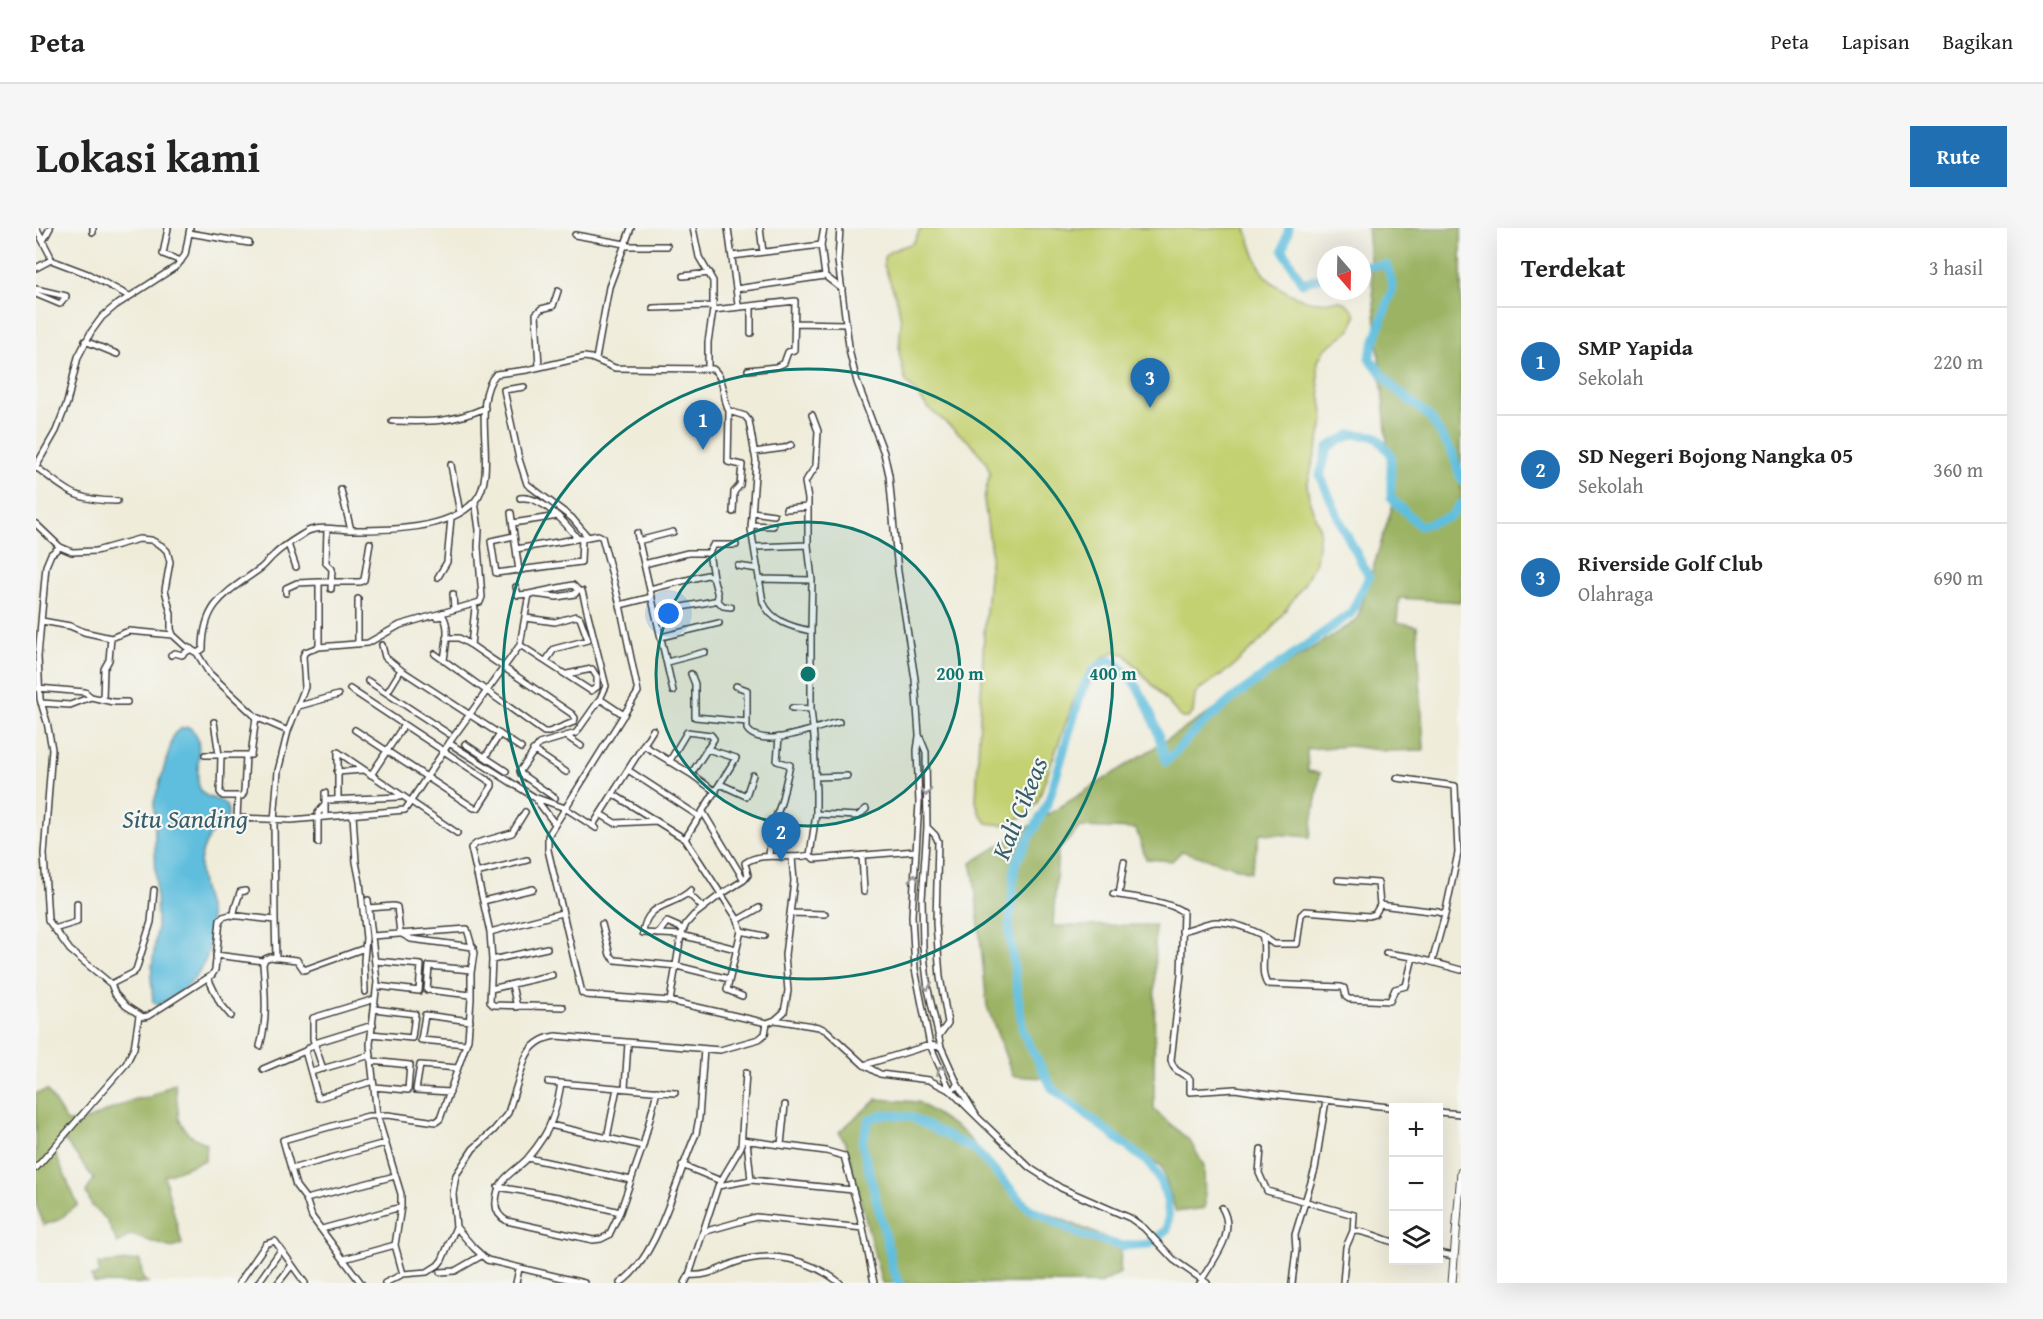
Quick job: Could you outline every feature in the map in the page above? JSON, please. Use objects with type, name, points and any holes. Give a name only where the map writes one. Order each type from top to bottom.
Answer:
[{"type":"main road","points":[[1452,1283],[1461,1172]]},
{"type":"street","points":[[43,241],[50,228]]},
{"type":"street","points":[[168,228],[163,254],[181,261]]},
{"type":"street","points":[[596,359],[604,324],[607,296],[631,228]]},
{"type":"street","points":[[693,228],[698,255],[713,281],[708,369]]},
{"type":"street","points":[[728,228],[738,304]]},
{"type":"street","points":[[760,228],[763,252]]},
{"type":"street","points":[[824,228],[821,245],[825,276]]},
{"type":"street","points":[[840,228],[838,261],[854,374],[878,435],[889,476],[898,572],[915,679],[919,735],[917,750],[919,803],[912,916],[915,969],[930,1045],[951,1091]]},
{"type":"street","points":[[117,501],[94,501],[82,498],[71,493],[36,467],[56,431],[67,403],[78,357],[86,341],[102,317],[181,261],[186,250],[189,231],[249,243]]},
{"type":"street","points":[[37,233],[51,260],[88,274],[129,296]]},
{"type":"street","points":[[574,235],[624,245],[667,246]]},
{"type":"street","points":[[732,256],[821,245]]},
{"type":"street","points":[[36,268],[51,260]]},
{"type":"street","points":[[683,276],[710,273]]},
{"type":"street","points":[[736,288],[825,276],[842,289]]},
{"type":"street","points":[[36,289],[66,297],[60,304],[36,294]]},
{"type":"street","points":[[539,367],[536,314],[541,309],[553,306],[558,291]]},
{"type":"street","points":[[653,308],[713,308],[795,301],[794,350],[788,352],[784,363],[776,367],[747,370]]},
{"type":"street","points":[[750,333],[751,306]]},
{"type":"street","points":[[794,323],[846,324]]},
{"type":"street","points":[[86,341],[117,354]]},
{"type":"street","points":[[197,653],[203,649],[206,621],[216,603],[230,590],[264,567],[274,554],[311,529],[417,527],[452,518],[475,501],[484,480],[485,408],[490,382],[496,374],[580,357],[596,359],[606,366],[615,368],[713,369],[718,374],[729,411],[728,462],[742,465],[740,485],[734,492],[733,512]]},
{"type":"street","points":[[497,391],[524,387]]},
{"type":"street","points":[[504,390],[519,459],[527,484],[572,518],[582,538],[581,561],[496,573],[490,543],[493,539],[514,536]]},
{"type":"street","points":[[392,421],[432,422],[462,418],[485,408]]},
{"type":"street","points":[[729,411],[748,418],[756,465],[751,525],[763,602],[770,614],[780,622],[819,635]]},
{"type":"street","points":[[810,855],[816,814],[816,777],[811,709],[812,580],[805,482],[816,468],[818,434],[812,415]]},
{"type":"street","points":[[754,452],[791,445]]},
{"type":"street","points":[[451,465],[460,513]]},
{"type":"street","points":[[341,490],[351,530]]},
{"type":"street","points":[[520,498],[534,499],[558,516],[582,538]]},
{"type":"street","points":[[276,958],[274,821],[279,763],[288,731],[305,687],[303,654],[319,647],[372,642],[400,625],[480,602],[482,597],[479,530],[475,501]]},
{"type":"street","points":[[786,509],[807,507]]},
{"type":"street","points":[[752,512],[774,514]]},
{"type":"street","points":[[511,513],[519,571]]},
{"type":"street","points":[[513,523],[558,516]]},
{"type":"street","points":[[438,577],[447,562],[452,518]]},
{"type":"street","points":[[36,524],[67,551],[83,552],[145,539],[162,546],[167,551],[170,562],[165,590],[173,635]]},
{"type":"street","points":[[751,525],[773,526]]},
{"type":"street","points":[[327,529],[326,563],[332,569],[331,589]]},
{"type":"street","points":[[638,541],[673,532]]},
{"type":"street","points":[[637,533],[673,691]]},
{"type":"street","points":[[516,549],[598,535],[604,540],[638,692],[548,836],[562,913],[582,993],[670,1001],[767,1023],[775,1020],[783,1014],[787,996],[785,955],[794,881],[792,858]]},
{"type":"street","points":[[286,593],[286,588],[290,585],[364,580],[370,543]]},
{"type":"street","points":[[288,544],[296,567]]},
{"type":"street","points":[[717,600],[709,553],[713,545],[736,545]]},
{"type":"street","points":[[755,547],[808,545]]},
{"type":"street","points":[[60,547],[51,554],[46,566],[38,656],[38,688],[52,749],[44,854],[48,920],[70,950],[111,984],[115,994],[139,1016],[148,1016],[208,978],[215,970],[220,920],[225,916],[275,920]]},
{"type":"street","points":[[644,564],[688,553],[709,553]]},
{"type":"street","points":[[738,567],[758,569]]},
{"type":"street","points":[[650,589],[704,575],[713,577]]},
{"type":"street","points":[[759,579],[812,580]]},
{"type":"street","points":[[319,582],[319,647]]},
{"type":"street","points":[[516,587],[518,595],[573,585],[578,590],[575,594],[557,597],[532,594]]},
{"type":"street","points":[[555,798],[520,773],[520,769],[538,744],[576,733],[600,699],[606,682],[582,591]]},
{"type":"street","points":[[453,594],[454,609]]},
{"type":"street","points":[[229,822],[237,818],[274,821],[402,812],[411,803],[449,743],[520,645],[532,594]]},
{"type":"street","points":[[620,605],[652,597]]},
{"type":"street","points":[[358,599],[358,644]]},
{"type":"street","points":[[717,600],[723,606],[731,607]]},
{"type":"street","points":[[655,612],[717,600]]},
{"type":"street","points":[[471,645],[475,608]]},
{"type":"street","points":[[417,623],[443,616],[446,621],[447,638],[444,661]]},
{"type":"street","points":[[526,618],[555,622],[576,616],[583,622],[588,640],[554,649],[546,661]]},
{"type":"street","points":[[42,621],[70,626],[84,632],[111,638],[129,631],[173,635],[197,653],[209,673],[256,717],[288,731]]},
{"type":"street","points":[[661,637],[719,623]]},
{"type":"street","points":[[447,638],[471,636]]},
{"type":"street","points":[[103,699],[104,669],[110,657],[111,638]]},
{"type":"street","points":[[435,654],[544,732],[571,725],[574,722],[572,714],[459,638]]},
{"type":"street","points":[[382,645],[385,657],[401,670],[521,748]]},
{"type":"street","points":[[520,645],[591,691],[597,687],[597,677],[592,669],[567,674]]},
{"type":"street","points":[[171,655],[175,653],[182,655],[191,649]]},
{"type":"street","points":[[667,662],[705,652]]},
{"type":"street","points":[[387,693],[401,670]]},
{"type":"street","points":[[691,674],[695,684],[694,717],[747,722]]},
{"type":"street","points":[[368,681],[449,734]]},
{"type":"street","points":[[736,686],[747,690],[747,729],[751,733],[779,737],[839,722]]},
{"type":"street","points":[[38,688],[85,692],[103,699],[127,702]]},
{"type":"street","points":[[350,689],[492,783],[492,786],[478,808],[474,808],[355,730]]},
{"type":"street","points":[[299,706],[338,695]]},
{"type":"street","points":[[41,703],[70,705],[91,696]]},
{"type":"street","points":[[600,699],[624,715]]},
{"type":"street","points":[[792,708],[811,709]]},
{"type":"street","points":[[205,755],[246,756],[252,754],[256,717]]},
{"type":"street","points":[[214,722],[220,755],[220,792],[223,796],[242,796],[246,756]]},
{"type":"street","points":[[371,775],[404,725]]},
{"type":"street","points":[[449,743],[534,797],[565,808],[596,825],[600,814],[653,730]]},
{"type":"street","points":[[669,762],[687,732],[713,736],[714,739],[691,774]]},
{"type":"street","points":[[484,757],[500,734]]},
{"type":"street","points":[[919,735],[926,752],[927,827],[922,899],[923,947],[928,989],[941,1047],[958,1086],[976,1115]]},
{"type":"street","points":[[566,736],[581,746]]},
{"type":"street","points":[[774,822],[790,765],[777,761],[779,737]]},
{"type":"street","points":[[465,744],[506,771]]},
{"type":"street","points":[[644,745],[716,792]]},
{"type":"street","points":[[685,839],[716,792],[735,757],[707,749]]},
{"type":"street","points":[[533,750],[566,772]]},
{"type":"street","points":[[338,799],[338,752],[457,833]]},
{"type":"street","points":[[337,772],[364,770]]},
{"type":"street","points":[[628,770],[702,814],[744,880]]},
{"type":"street","points":[[720,784],[746,796],[753,775]]},
{"type":"street","points":[[816,777],[847,776]]},
{"type":"street","points":[[1397,778],[1455,786],[1458,853],[1432,962]]},
{"type":"street","points":[[325,793],[327,802]]},
{"type":"street","points":[[613,794],[685,839],[738,920],[741,931],[728,992],[742,996]]},
{"type":"street","points":[[237,818],[238,796]]},
{"type":"street","points":[[318,843],[321,818],[319,809],[327,802],[338,799],[401,797]]},
{"type":"street","points":[[534,797],[555,824]]},
{"type":"street","points":[[816,814],[858,816],[866,809]]},
{"type":"street","points":[[525,812],[512,833],[472,846],[490,932],[491,1005],[563,1007]]},
{"type":"street","points":[[600,814],[615,823],[656,821]]},
{"type":"street","points":[[353,815],[356,862],[365,925],[365,992]]},
{"type":"street","points":[[927,827],[935,834],[939,850],[936,923],[940,977],[948,1023],[938,1037]]},
{"type":"street","points":[[769,856],[770,844]]},
{"type":"street","points":[[810,855],[814,859],[916,851]]},
{"type":"street","points":[[736,866],[745,864],[754,858],[769,856],[792,858],[810,855]]},
{"type":"street","points":[[862,855],[864,892]]},
{"type":"street","points":[[476,873],[527,860]]},
{"type":"street","points":[[1124,862],[1116,895],[1179,909],[1184,915],[1181,975],[1171,1060],[1177,1072],[1190,1079],[1189,1091],[1235,1089],[1389,1106]]},
{"type":"street","points":[[670,1001],[683,929],[703,908],[744,880],[748,873],[745,864]]},
{"type":"street","points":[[1182,931],[1196,929],[1214,922],[1223,922],[1249,929],[1274,944],[1297,944],[1303,912],[1369,916],[1375,914],[1380,905],[1378,883],[1338,880]]},
{"type":"street","points":[[483,901],[532,889]]},
{"type":"street","points":[[111,984],[136,970],[151,922],[154,890]]},
{"type":"street","points":[[234,916],[234,908],[239,900],[240,892],[245,891]]},
{"type":"street","points":[[703,908],[689,892],[663,905],[650,915],[643,932],[681,935],[736,949]]},
{"type":"street","points":[[368,900],[377,986],[371,1058],[377,1115],[401,1194],[395,1245],[403,1274]]},
{"type":"street","points":[[54,929],[78,922],[77,903]]},
{"type":"street","points":[[1380,905],[1438,912],[1445,915]]},
{"type":"street","points":[[369,908],[397,907],[400,933]]},
{"type":"street","points":[[738,920],[759,908]]},
{"type":"street","points":[[490,932],[562,913]]},
{"type":"street","points":[[790,913],[825,914]]},
{"type":"street","points":[[658,934],[667,922],[683,929]]},
{"type":"street","points":[[602,924],[612,958],[677,966],[729,979]]},
{"type":"street","points":[[361,1283],[312,1217],[306,1198],[296,1186],[283,1143],[285,1138],[377,1115],[436,1122],[442,1117],[466,1044],[470,1021],[471,970],[474,953],[467,929],[372,936]]},
{"type":"street","points":[[741,931],[764,936]]},
{"type":"street","points":[[400,933],[411,939],[473,947]]},
{"type":"street","points":[[1262,935],[1265,944],[1264,979],[1268,984],[1341,987],[1344,988],[1346,997],[1349,999],[1390,1001],[1395,989],[1406,986],[1413,957]]},
{"type":"street","points":[[216,955],[263,961],[267,958],[297,960],[304,970],[365,948]]},
{"type":"street","points":[[492,960],[547,948]]},
{"type":"street","points":[[1386,953],[1413,957],[1461,970]]},
{"type":"street","points":[[375,960],[421,965],[419,991],[377,986]]},
{"type":"street","points":[[260,1046],[266,1008],[263,961]]},
{"type":"street","points":[[471,970],[429,966],[427,990],[471,995]]},
{"type":"street","points":[[491,989],[552,975]]},
{"type":"street","points":[[208,978],[220,1003],[231,1016]]},
{"type":"street","points":[[512,985],[518,1007]]},
{"type":"street","points":[[322,1069],[315,1043],[313,1018],[375,999]]},
{"type":"street","points":[[372,1034],[412,1038],[415,1014],[374,1009]]},
{"type":"street","points":[[36,1168],[126,1064],[134,1048],[139,1016]]},
{"type":"street","points":[[466,1044],[421,1040],[425,1016],[470,1021]]},
{"type":"street","points":[[775,1020],[819,1027],[827,1031],[864,1065],[880,1074],[929,1080],[951,1091],[1030,1168],[1061,1188],[1130,1218],[1144,1228],[1174,1260],[1203,1282],[1224,1240],[1226,1217],[1222,1208]]},
{"type":"street","points":[[385,1283],[403,1274],[422,1273],[438,1265],[456,1227],[453,1194],[456,1175],[473,1149],[494,1130],[508,1113],[522,1066],[531,1047],[541,1040],[556,1036],[720,1050],[759,1039],[765,1034],[767,1023]]},
{"type":"street","points":[[263,1069],[305,1051],[315,1043],[373,1025]]},
{"type":"street","points":[[625,1088],[628,1043]]},
{"type":"street","points":[[864,1065],[930,1045],[941,1047]]},
{"type":"street","points":[[620,1283],[636,1270],[654,1240],[696,1134],[704,1048]]},
{"type":"street","points":[[305,1051],[318,1098],[374,1084],[408,1090],[410,1065],[371,1058],[311,1072]]},
{"type":"street","points":[[450,1092],[416,1090],[420,1065],[458,1068]]},
{"type":"street","points":[[746,1073],[744,1141],[751,1180]]},
{"type":"street","points":[[548,1082],[675,1092]]},
{"type":"street","points":[[561,1083],[550,1125],[528,1158],[501,1181],[495,1206],[500,1217],[507,1221],[593,1240],[609,1235],[620,1212],[643,1146],[657,1091]]},
{"type":"street","points":[[951,1091],[958,1086]]},
{"type":"street","points":[[607,1138],[616,1088]]},
{"type":"street","points":[[1292,1283],[1296,1250],[1295,1235],[1315,1169],[1326,1100]]},
{"type":"street","points":[[781,1145],[785,1105]]},
{"type":"street","points":[[1443,1112],[1461,1114]]},
{"type":"street","points":[[550,1125],[643,1146]]},
{"type":"street","points":[[744,1141],[842,1154],[846,1161],[863,1228],[874,1283]]},
{"type":"street","points":[[685,1283],[720,1183],[744,1141]]},
{"type":"street","points":[[291,1169],[385,1143]]},
{"type":"street","points":[[1261,1149],[1259,1173],[1264,1190],[1354,1214],[1353,1230],[1346,1247],[1343,1283]]},
{"type":"street","points":[[528,1158],[631,1180]]},
{"type":"street","points":[[682,1165],[720,1183],[751,1180],[853,1190]]},
{"type":"street","points":[[306,1198],[395,1176]]},
{"type":"street","points":[[498,1187],[558,1197],[620,1212]]},
{"type":"street","points":[[322,1229],[401,1207]]},
{"type":"street","points":[[703,1233],[756,1217],[863,1228]]},
{"type":"street","points":[[456,1227],[487,1260],[584,1283]]},
{"type":"street","points":[[1353,1230],[1363,1231],[1389,1241]]},
{"type":"street","points":[[239,1283],[266,1244],[274,1241],[305,1283]]},
{"type":"street","points":[[344,1259],[395,1245]]},
{"type":"street","points":[[258,1283],[281,1250]]},
{"type":"street","points":[[1443,1254],[1454,1256]]},
{"type":"street","points":[[440,1272],[455,1271],[482,1256]]},
{"type":"street","points":[[689,1275],[706,1274],[752,1258],[780,1257],[829,1274],[840,1283]]},
{"type":"street","points":[[278,1283],[292,1265]]},
{"type":"street","points":[[516,1283],[519,1269]]},
{"type":"green space","points":[[921,228],[1246,228],[1259,266],[1270,281],[1289,293],[1310,301],[1343,301],[1356,315],[1351,329],[1324,350],[1318,361],[1318,380],[1324,420],[1307,486],[1320,530],[1316,561],[1304,584],[1269,633],[1231,668],[1200,689],[1195,695],[1193,713],[1188,718],[1179,715],[1125,654],[1114,652],[1104,657],[1089,670],[1074,700],[1037,803],[1024,816],[1003,825],[987,823],[979,812],[976,801],[984,634],[991,552],[984,499],[990,473],[986,462],[973,445],[928,408],[905,380],[899,352],[901,322],[898,303],[884,265],[884,257],[891,251],[913,243]]},
{"type":"green space","points":[[1367,228],[1461,228],[1461,602],[1399,598],[1397,622],[1417,626],[1424,750],[1386,751],[1349,746],[1307,749],[1308,771],[1320,773],[1310,837],[1260,833],[1251,872],[1182,851],[1172,861],[1146,859],[1136,829],[1080,827],[1058,851],[1053,926],[1155,925],[1154,1110],[1190,1141],[1204,1166],[1205,1208],[1176,1212],[1161,1166],[1089,1122],[1045,1078],[1013,1076],[987,1006],[971,863],[1357,620],[1393,504],[1371,270],[1371,246],[1369,246]]},
{"type":"green space","points":[[175,1083],[179,1119],[188,1134],[206,1144],[205,1160],[164,1176],[182,1244],[172,1248],[130,1235],[118,1244],[106,1219],[92,1206],[86,1192],[94,1179],[65,1140],[53,1149],[78,1205],[58,1220],[44,1225],[36,1204],[36,1093],[47,1090],[67,1122],[85,1121],[135,1099],[148,1098]]},
{"type":"green space","points":[[877,1099],[918,1102],[963,1132],[1030,1206],[1121,1244],[1120,1273],[1102,1283],[882,1283],[846,1144],[839,1132]]},
{"type":"green space","points":[[140,1260],[143,1279],[148,1283],[94,1283],[91,1276],[99,1275],[98,1264]]},
{"type":"water","name":"Situ Sanding","points":[[188,727],[194,731],[199,745],[199,786],[206,795],[225,804],[228,817],[219,823],[211,834],[201,858],[200,877],[210,917],[211,932],[206,959],[191,982],[170,999],[157,1005],[153,1002],[151,976],[157,927],[154,802],[174,734]]},
{"type":"waterway","name":"Kali Cikeas","points":[[1289,228],[1283,250],[1302,283],[1317,279]]},
{"type":"waterway","name":"Kali Cikeas","points":[[1371,266],[1387,265],[1393,287],[1369,358],[1393,387],[1429,416],[1452,452],[1461,479]]},
{"type":"waterway","name":"Kali Cikeas","points":[[899,1283],[892,1268],[862,1143],[869,1119],[886,1114],[911,1117],[975,1150],[1028,1208],[1083,1236],[1123,1246],[1150,1244],[1167,1229],[1166,1195],[1150,1164],[1052,1088],[1023,1032],[1009,930],[1015,864],[1048,803],[1082,690],[1090,675],[1101,664],[1111,660],[1132,680],[1153,719],[1166,762],[1196,730],[1233,698],[1351,613],[1369,577],[1344,530],[1320,475],[1328,447],[1352,434],[1375,436],[1391,454],[1391,498],[1420,526],[1450,517],[1461,504]]},
{"type":"place","name":"Riverside Golf Club","points":[[1150,408]]},
{"type":"place","name":"SMP Yapida","points":[[703,450]]},
{"type":"place","name":"SD Negeri Bojong Nangka 05","points":[[781,862]]}]
